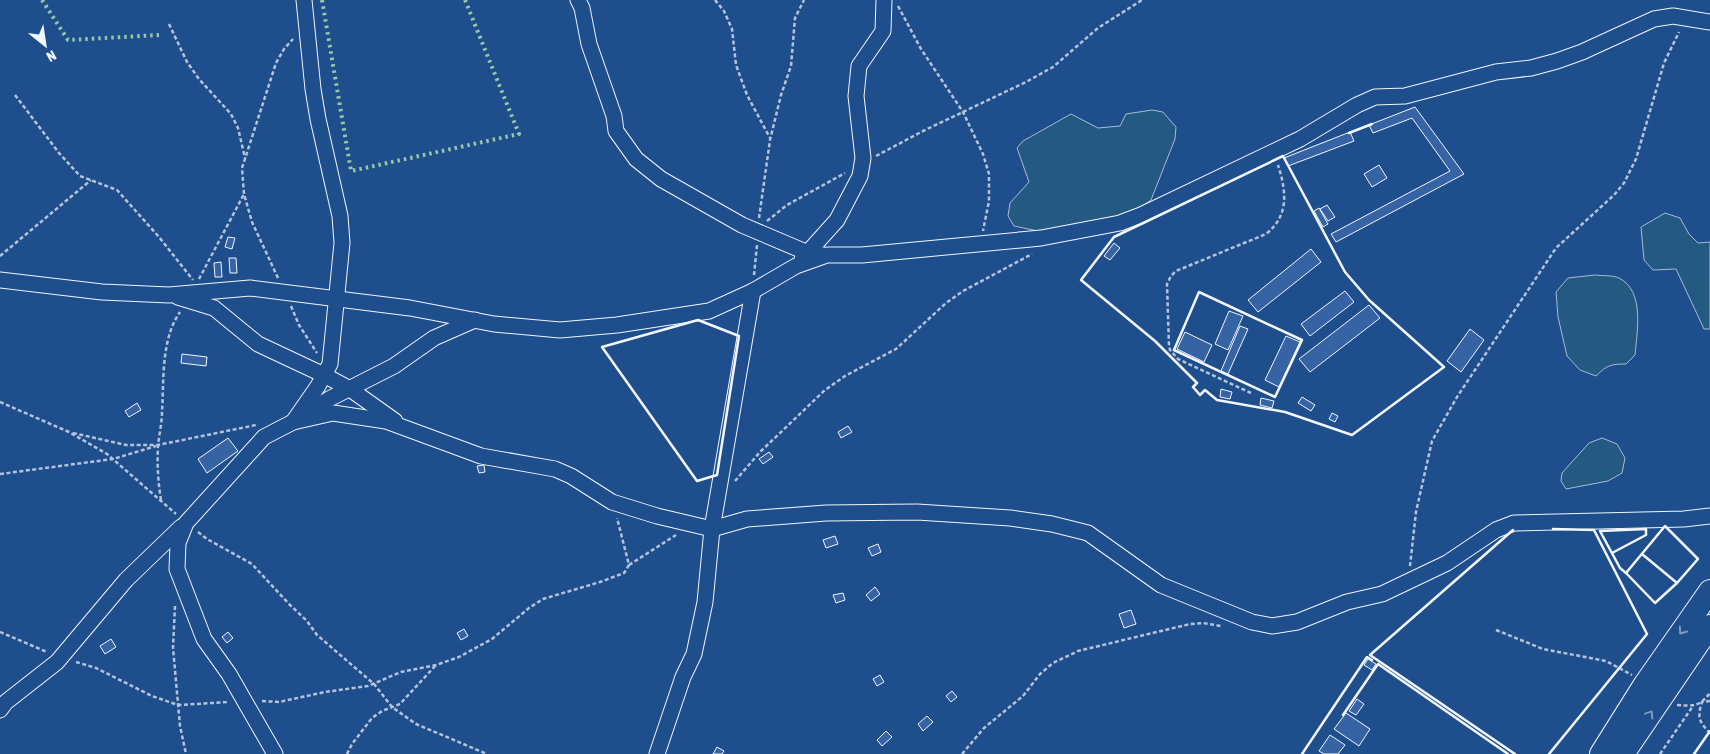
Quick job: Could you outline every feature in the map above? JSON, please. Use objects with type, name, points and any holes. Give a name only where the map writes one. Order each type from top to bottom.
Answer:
[{"type":"highway","points":[[1623,754],[1653,691],[1710,591]]},
{"type":"highway","points":[[1602,754],[1653,691],[1710,626]]},
{"type":"street","points":[[293,422],[330,364],[342,243],[340,216],[318,119],[304,0]]},
{"type":"street","points":[[578,0],[582,8],[589,44],[614,116],[616,130],[631,154],[661,179],[742,224],[808,253],[827,255],[862,255],[1041,238],[1120,223],[1141,215],[1300,139],[1357,105],[1375,97],[1405,96],[1496,72],[1531,68],[1582,52],[1654,19],[1673,16],[1710,22]]},
{"type":"street","points":[[796,266],[837,220],[860,176],[863,158],[856,96],[859,66],[883,31],[884,0]]},
{"type":"street","points":[[0,280],[102,292],[169,295],[250,288],[410,308],[494,324],[560,330],[709,311],[753,291],[796,266],[827,255]]},
{"type":"street","points":[[657,754],[683,677],[694,654],[705,602],[712,529],[753,291]]},
{"type":"street","points":[[169,295],[214,308],[258,344],[326,371],[410,432]]},
{"type":"street","points":[[0,710],[6,702],[61,657],[126,580],[186,523],[264,437],[293,422],[329,399],[394,366],[434,338],[476,320]]},
{"type":"street","points":[[293,422],[333,413],[386,422],[481,456],[555,469],[571,476],[612,502],[712,529],[747,519],[826,513],[917,512],[1010,518],[1052,524],[1088,533],[1161,585],[1252,622],[1272,626],[1297,622],[1347,602],[1382,594],[1447,563],[1496,530],[1514,523],[1684,519],[1710,516]]},
{"type":"street","points":[[186,523],[178,542],[177,569],[204,639],[228,674],[275,754]]},
{"type":"path","points":[[715,0],[724,11],[732,29],[736,65],[746,95],[770,140]]},
{"type":"path","points":[[753,291],[762,190],[770,140],[781,94],[791,66],[795,18],[804,0]]},
{"type":"path","points":[[895,0],[922,49],[963,112],[983,154],[990,174],[989,201],[982,244]]},
{"type":"path","points":[[758,231],[770,218],[788,205],[862,164],[1053,67],[1098,28],[1142,0]]},
{"type":"path","points":[[1410,581],[1410,560],[1416,512],[1432,441],[1457,397],[1556,248],[1614,195],[1624,183],[1636,159],[1664,64],[1686,18]]},
{"type":"path","points":[[169,24],[186,62],[231,114],[238,128],[245,158]]},
{"type":"path","points":[[306,26],[284,49],[276,63],[242,168],[244,194],[252,222],[306,337],[326,371]]},
{"type":"path","points":[[15,95],[59,153],[80,176],[117,190],[159,237],[196,284],[244,194]]},
{"type":"path","points":[[1251,393],[1178,359],[1170,350],[1167,284],[1170,276],[1176,271],[1266,234],[1274,228],[1284,204],[1284,185],[1276,159],[1271,152]]},
{"type":"path","points":[[0,256],[92,180]]},
{"type":"path","points":[[735,482],[760,452],[825,390],[845,376],[896,349],[946,303],[963,291],[1036,252]]},
{"type":"path","points":[[161,500],[158,479],[158,445],[162,423],[168,337],[175,318],[188,300]]},
{"type":"path","points":[[0,402],[69,432],[113,459],[207,539],[252,564],[307,621],[317,635],[374,684],[392,707],[416,724],[487,754]]},
{"type":"path","points":[[0,474],[113,459],[158,445],[258,425]]},
{"type":"path","points":[[69,432],[126,444],[158,445]]},
{"type":"path","points":[[612,502],[629,565]]},
{"type":"path","points":[[0,632],[61,657],[96,668],[152,696],[178,705],[244,701],[279,702],[325,692],[368,686],[401,672],[436,665],[459,657],[492,639],[529,608],[543,599],[624,573],[629,565],[693,524]]},
{"type":"path","points":[[176,599],[173,648],[180,726],[186,754]]},
{"type":"path","points":[[962,754],[984,728],[1023,696],[1040,674],[1064,656],[1190,624],[1202,623],[1223,626]]},
{"type":"path","points":[[1496,630],[1544,649],[1606,661],[1674,705],[1693,706],[1710,701]]},
{"type":"path","points":[[347,754],[352,744],[372,718],[382,711],[400,704],[436,665]]},
{"type":"path","points":[[1710,693],[1702,702],[1698,714],[1702,726],[1710,734]]},
{"type":"path","points":[[1660,754],[1693,706]]},
{"type":"shaded area","points":[[1152,110],[1163,112],[1176,127],[1175,139],[1151,200],[1126,215],[1038,231],[1014,226],[1008,216],[1010,203],[1029,182],[1017,148],[1023,141],[1071,114],[1098,128],[1120,126],[1126,114]]},
{"type":"shaded area","points":[[1665,213],[1680,218],[1689,234],[1698,243],[1710,242],[1710,329],[1704,329],[1676,269],[1653,270],[1644,260],[1641,227]]},
{"type":"shaded area","points":[[1595,275],[1617,277],[1627,284],[1633,292],[1638,313],[1635,355],[1626,364],[1610,366],[1603,369],[1596,376],[1580,370],[1567,356],[1558,317],[1556,292],[1568,278]]},
{"type":"shaded area","points":[[1602,438],[1617,444],[1625,458],[1622,473],[1608,481],[1566,489],[1561,481],[1562,473],[1589,443]]},
{"type":"building","points":[[1415,107],[1464,174],[1336,242],[1331,234],[1450,171],[1412,118],[1373,133],[1369,125]]},
{"type":"building","points":[[1350,132],[1354,141],[1288,166],[1284,158]]},
{"type":"building","points":[[1379,165],[1387,178],[1372,187],[1364,174]]},
{"type":"building","points":[[1327,205],[1335,217],[1328,221],[1320,209]]},
{"type":"building","points":[[1319,208],[1328,224],[1323,227],[1314,211]]},
{"type":"building","points":[[228,237],[235,238],[232,249],[225,247]]},
{"type":"building","points":[[1114,243],[1120,248],[1110,260],[1104,256]]},
{"type":"building","points":[[1311,249],[1321,262],[1258,312],[1248,300]]},
{"type":"building","points":[[229,258],[236,258],[237,273],[230,273]]},
{"type":"building","points":[[221,262],[222,277],[215,277],[214,263]]},
{"type":"building","points":[[1345,291],[1354,302],[1310,336],[1301,324]]},
{"type":"building","points":[[1369,305],[1380,318],[1310,372],[1299,359]]},
{"type":"building","points":[[1229,311],[1243,316],[1228,350],[1215,344]]},
{"type":"building","points":[[1240,326],[1248,329],[1228,374],[1221,371]]},
{"type":"building","points":[[1470,329],[1484,340],[1461,372],[1447,361]]},
{"type":"building","points":[[1185,332],[1212,345],[1204,362],[1177,349]]},
{"type":"building","points":[[1286,336],[1300,342],[1279,387],[1265,380]]},
{"type":"building","points":[[182,354],[207,357],[206,366],[181,363]]},
{"type":"building","points":[[1221,389],[1232,392],[1230,399],[1220,397]]},
{"type":"building","points":[[1302,397],[1315,405],[1311,411],[1298,403]]},
{"type":"building","points":[[1261,398],[1274,401],[1272,408],[1260,405]]},
{"type":"building","points":[[137,403],[141,410],[129,417],[125,411]]},
{"type":"building","points":[[1332,413],[1338,416],[1335,422],[1329,419]]},
{"type":"building","points":[[848,426],[852,432],[841,438],[838,432]]},
{"type":"building","points":[[228,438],[238,451],[207,473],[198,459]]},
{"type":"building","points":[[769,452],[773,457],[763,464],[759,459]]},
{"type":"building","points":[[484,465],[485,472],[479,473],[477,466]]},
{"type":"building","points":[[835,536],[838,544],[826,548],[823,540]]},
{"type":"building","points":[[878,544],[881,552],[872,556],[868,548]]},
{"type":"building","points":[[875,587],[880,594],[871,601],[866,595]]},
{"type":"building","points":[[843,593],[845,600],[836,603],[833,595]]},
{"type":"building","points":[[1131,610],[1136,624],[1124,628],[1119,614]]},
{"type":"building","points":[[464,629],[468,636],[461,640],[457,633]]},
{"type":"building","points":[[228,632],[233,638],[227,643],[222,637]]},
{"type":"building","points":[[111,639],[116,647],[105,654],[100,646]]},
{"type":"building","points":[[1368,659],[1376,664],[1372,670],[1364,665]]},
{"type":"building","points":[[880,675],[884,682],[877,686],[873,679]]},
{"type":"building","points":[[952,691],[957,697],[951,702],[946,696]]},
{"type":"building","points":[[1357,699],[1364,704],[1356,715],[1349,711]]},
{"type":"building","points":[[1346,713],[1370,729],[1359,746],[1334,729]]},
{"type":"building","points":[[927,716],[933,722],[923,731],[918,724]]},
{"type":"building","points":[[886,731],[892,737],[882,746],[877,740]]},
{"type":"building","points":[[1330,735],[1345,745],[1338,754],[1324,754],[1319,751]]},
{"type":"building","points":[[717,747],[724,751],[722,754],[713,754]]},
{"type":"hedge","points":[[42,0],[68,40],[159,35]]},
{"type":"hedge","points":[[322,0],[351,171],[519,134],[465,0]]},
{"type":"wall","points":[[1349,133],[1372,124]]},
{"type":"wall","points":[[1283,156],[1345,272],[1369,300],[1444,367],[1352,435],[1285,412],[1217,400],[1205,390],[1200,395],[1193,387],[1197,383],[1155,341],[1081,280],[1114,237],[1283,156]]},
{"type":"wall","points":[[1199,292],[1302,340],[1275,397],[1174,350],[1199,292]]},
{"type":"wall","points":[[698,320],[739,336],[717,475],[697,481],[602,347],[698,320]]},
{"type":"wall","points":[[1665,526],[1698,559],[1677,583],[1655,603],[1626,573],[1665,526]]},
{"type":"wall","points":[[1549,754],[1647,634],[1594,530],[1553,529]]},
{"type":"wall","points":[[1612,553],[1646,535],[1646,529],[1600,531],[1620,568],[1626,573]]},
{"type":"wall","points":[[1513,530],[1370,655],[1515,754]]},
{"type":"wall","points":[[1642,554],[1677,583]]},
{"type":"wall","points":[[1302,754],[1367,657],[1372,660]]},
{"type":"wall","points":[[1343,715],[1378,664],[1508,754]]},
{"type":"wall","points":[[1694,754],[1710,731]]}]
